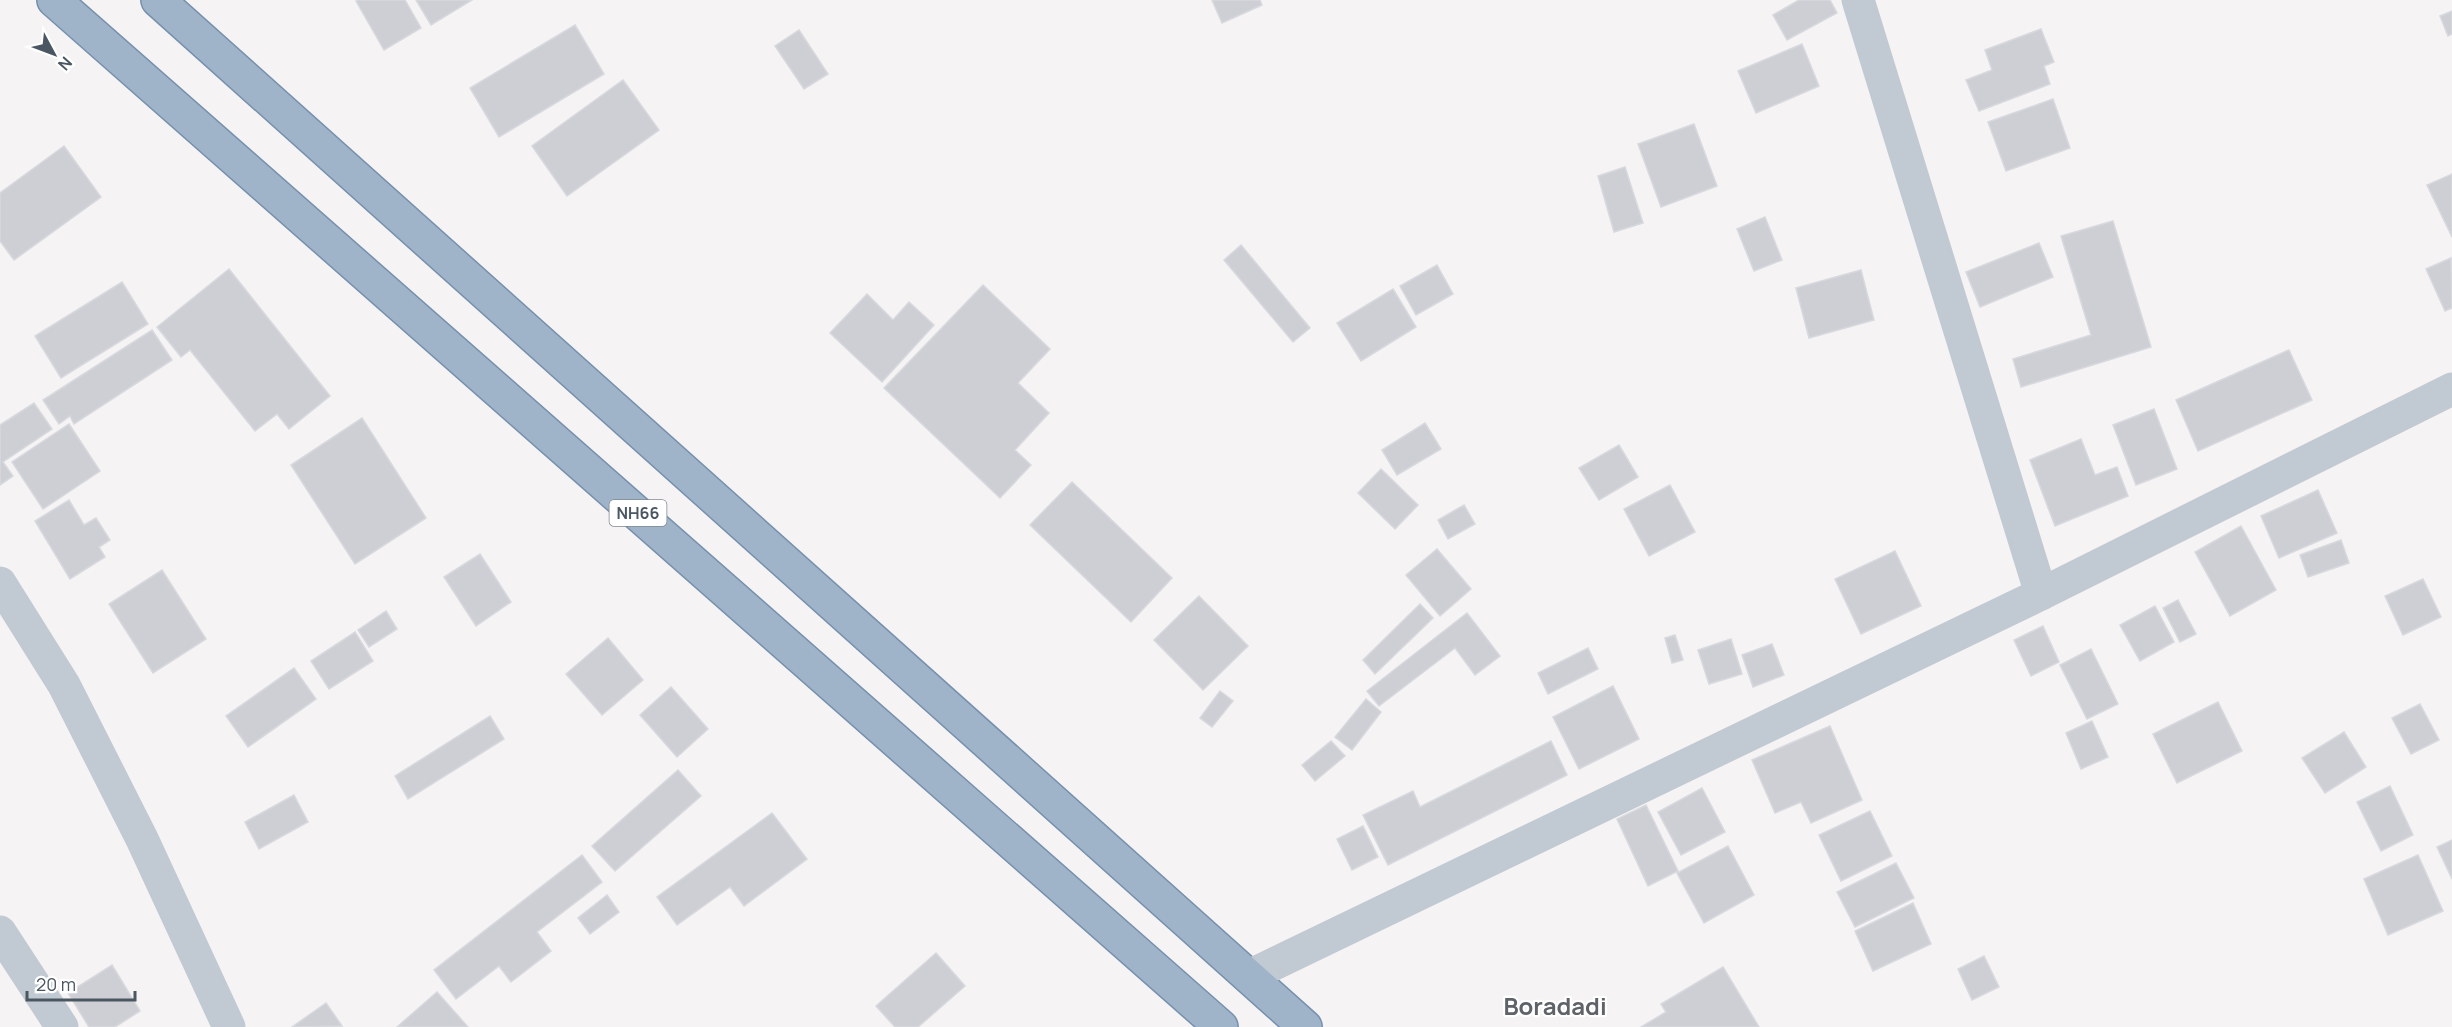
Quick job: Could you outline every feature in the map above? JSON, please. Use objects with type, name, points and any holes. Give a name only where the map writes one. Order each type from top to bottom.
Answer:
[{"type":"highway","name":"NH66","points":[[54,0],[1221,1027]]},
{"type":"highway","points":[[158,0],[1305,1027]]},
{"type":"street","points":[[1858,0],[2042,594]]},
{"type":"street","points":[[1248,976],[2042,594],[2452,389]]},
{"type":"street","points":[[0,583],[64,685],[142,839],[229,1027]]},
{"type":"street","points":[[0,932],[62,1027]]},
{"type":"building","points":[[405,0],[421,28],[384,50],[356,1]]},
{"type":"building","points":[[416,0],[472,0],[431,25]]},
{"type":"building","points":[[1212,0],[1260,0],[1262,5],[1222,23]]},
{"type":"building","points":[[1799,0],[1830,0],[1837,13],[1787,40],[1773,15]]},
{"type":"building","points":[[2452,11],[2452,34],[2448,36],[2440,16]]},
{"type":"building","points":[[575,25],[604,74],[499,137],[470,88]]},
{"type":"building","points":[[2041,29],[2054,62],[2044,66],[2050,84],[1979,111],[1966,80],[1992,70],[1985,50]]},
{"type":"building","points":[[799,30],[828,74],[804,89],[775,46]]},
{"type":"building","points":[[1802,44],[1819,86],[1756,113],[1738,71]]},
{"type":"building","points":[[623,80],[659,130],[567,196],[532,146]]},
{"type":"building","points":[[2053,99],[2070,148],[2006,171],[1988,122]]},
{"type":"building","points":[[1694,124],[1717,186],[1661,207],[1638,144]]},
{"type":"building","points":[[64,146],[101,197],[14,260],[0,241],[0,193]]},
{"type":"building","points":[[1625,167],[1643,223],[1614,232],[1598,176]]},
{"type":"building","points":[[2452,174],[2452,237],[2427,185]]},
{"type":"building","points":[[1765,217],[1782,260],[1754,271],[1737,229]]},
{"type":"building","points":[[2113,221],[2151,347],[2021,387],[2013,359],[2091,335],[2061,236]]},
{"type":"building","points":[[2039,243],[2053,277],[1980,307],[1966,272]]},
{"type":"building","points":[[1241,245],[1310,328],[1293,342],[1224,260]]},
{"type":"building","points":[[2451,258],[2452,308],[2445,311],[2426,269]]},
{"type":"building","points":[[1437,265],[1453,294],[1416,315],[1400,286]]},
{"type":"building","points":[[229,269],[330,396],[289,429],[277,414],[255,431],[190,350],[181,357],[157,327]]},
{"type":"building","points":[[1861,270],[1874,320],[1809,338],[1796,288]]},
{"type":"building","points":[[122,282],[148,324],[61,378],[35,336]]},
{"type":"building","points":[[983,285],[1050,349],[1018,383],[1049,413],[1015,450],[1031,465],[1000,498],[884,388]]},
{"type":"building","points":[[1393,289],[1416,327],[1361,361],[1337,323]]},
{"type":"building","points":[[867,294],[893,320],[909,302],[934,325],[882,382],[830,333]]},
{"type":"building","points":[[152,330],[172,360],[74,424],[70,416],[59,424],[43,400]]},
{"type":"building","points":[[2289,350],[2312,400],[2198,451],[2176,400]]},
{"type":"building","points":[[34,403],[52,429],[3,462],[13,476],[0,485],[0,425]]},
{"type":"building","points":[[2154,409],[2177,469],[2136,485],[2113,425]]},
{"type":"building","points":[[362,418],[426,518],[355,564],[291,465]]},
{"type":"building","points":[[1425,423],[1441,449],[1397,475],[1382,450]]},
{"type":"building","points":[[69,424],[100,471],[43,509],[12,462]]},
{"type":"building","points":[[2081,439],[2095,475],[2117,467],[2128,496],[2055,526],[2030,460]]},
{"type":"building","points":[[1619,445],[1638,477],[1599,500],[1579,468]]},
{"type":"building","points":[[1381,469],[1418,505],[1395,529],[1358,493]]},
{"type":"building","points":[[1072,482],[1172,578],[1131,622],[1030,525]]},
{"type":"building","points":[[1670,485],[1695,532],[1649,556],[1624,509]]},
{"type":"building","points":[[2318,490],[2337,533],[2279,558],[2261,516]]},
{"type":"building","points":[[69,500],[84,525],[96,518],[110,540],[99,547],[105,557],[70,579],[35,521]]},
{"type":"building","points":[[1464,505],[1475,524],[1448,539],[1438,520]]},
{"type":"building","points":[[2241,526],[2276,590],[2230,616],[2195,552]]},
{"type":"building","points":[[2341,540],[2349,563],[2308,577],[2300,555]]},
{"type":"building","points":[[1437,549],[1471,589],[1440,616],[1406,575]]},
{"type":"building","points":[[1895,551],[1921,606],[1861,634],[1835,579]]},
{"type":"building","points":[[480,554],[511,602],[476,626],[444,577]]},
{"type":"building","points":[[162,570],[206,639],[153,673],[109,604]]},
{"type":"building","points":[[2423,579],[2441,617],[2403,635],[2385,596]]},
{"type":"building","points":[[1199,596],[1248,646],[1203,690],[1154,640]]},
{"type":"building","points":[[2178,600],[2196,634],[2180,642],[2163,608]]},
{"type":"building","points":[[1420,604],[1433,618],[1375,674],[1363,660]]},
{"type":"building","points":[[2155,606],[2174,642],[2140,661],[2120,625]]},
{"type":"building","points":[[386,611],[397,629],[369,647],[358,630]]},
{"type":"building","points":[[1467,613],[1500,656],[1475,675],[1455,648],[1379,706],[1367,691]]},
{"type":"building","points":[[2043,626],[2059,662],[2031,676],[2014,640]]},
{"type":"building","points":[[355,632],[373,661],[329,689],[311,661]]},
{"type":"building","points":[[1675,635],[1683,660],[1672,663],[1665,638]]},
{"type":"building","points":[[608,638],[643,680],[602,715],[566,674]]},
{"type":"building","points":[[1731,639],[1742,674],[1709,684],[1698,650]]},
{"type":"building","points":[[1772,644],[1784,675],[1753,687],[1742,655]]},
{"type":"building","points":[[1588,648],[1598,669],[1548,694],[1538,673]]},
{"type":"building","points":[[2091,649],[2118,704],[2087,719],[2060,665]]},
{"type":"building","points":[[294,668],[316,699],[248,747],[226,716]]},
{"type":"building","points":[[1613,686],[1639,739],[1579,769],[1553,717]]},
{"type":"building","points":[[671,687],[708,729],[677,757],[640,715]]},
{"type":"building","points":[[1220,691],[1233,701],[1212,727],[1200,718]]},
{"type":"building","points":[[1366,699],[1381,712],[1352,750],[1335,737]]},
{"type":"building","points":[[2218,702],[2242,751],[2177,783],[2153,734]]},
{"type":"building","points":[[2420,704],[2439,740],[2411,754],[2392,718]]},
{"type":"building","points":[[490,716],[504,739],[408,799],[395,776]]},
{"type":"building","points":[[2092,721],[2108,757],[2081,769],[2066,733]]},
{"type":"building","points":[[1830,726],[1862,800],[1811,823],[1801,802],[1775,813],[1752,760]]},
{"type":"building","points":[[2344,732],[2366,767],[2325,793],[2302,758]]},
{"type":"building","points":[[1331,741],[1345,756],[1315,781],[1302,765]]},
{"type":"building","points":[[1551,741],[1567,775],[1388,865],[1363,815],[1413,791],[1420,807]]},
{"type":"building","points":[[678,770],[701,796],[615,871],[592,846]]},
{"type":"building","points":[[2390,786],[2413,835],[2381,851],[2357,802]]},
{"type":"building","points":[[1702,788],[1725,832],[1681,855],[1658,812]]},
{"type":"building","points":[[294,795],[308,822],[259,849],[245,822]]},
{"type":"building","points":[[1646,805],[1678,871],[1648,886],[1617,819]]},
{"type":"building","points":[[1870,811],[1892,856],[1841,881],[1819,835]]},
{"type":"building","points":[[772,813],[807,859],[744,906],[730,887],[677,925],[657,897]]},
{"type":"building","points":[[1363,826],[1378,857],[1352,870],[1337,839]]},
{"type":"building","points":[[2452,840],[2452,879],[2437,847]]},
{"type":"building","points":[[1728,846],[1754,895],[1704,923],[1677,873]]},
{"type":"building","points":[[582,855],[602,882],[537,932],[551,951],[511,982],[499,966],[456,999],[434,970]]},
{"type":"building","points":[[2418,855],[2443,911],[2388,935],[2364,879]]},
{"type":"building","points":[[1896,863],[1914,898],[1855,927],[1837,892]]},
{"type":"building","points":[[607,895],[619,912],[590,934],[578,918]]},
{"type":"building","points":[[1913,903],[1931,944],[1873,971],[1855,931]]},
{"type":"building","points":[[936,953],[965,986],[918,1027],[895,1027],[876,1006]]},
{"type":"building","points":[[1984,956],[1999,987],[1972,1000],[1958,969]]},
{"type":"building","points":[[112,965],[140,1011],[115,1027],[89,1027],[68,993]]},
{"type":"building","points":[[1723,967],[1759,1027],[1641,1027],[1666,1012],[1661,1004]]},
{"type":"building","points":[[437,992],[468,1027],[397,1027]]},
{"type":"building","points":[[326,1003],[342,1026],[292,1027]]},
{"type":"district","name":"Boradadi","points":[[1555,1007]]}]
